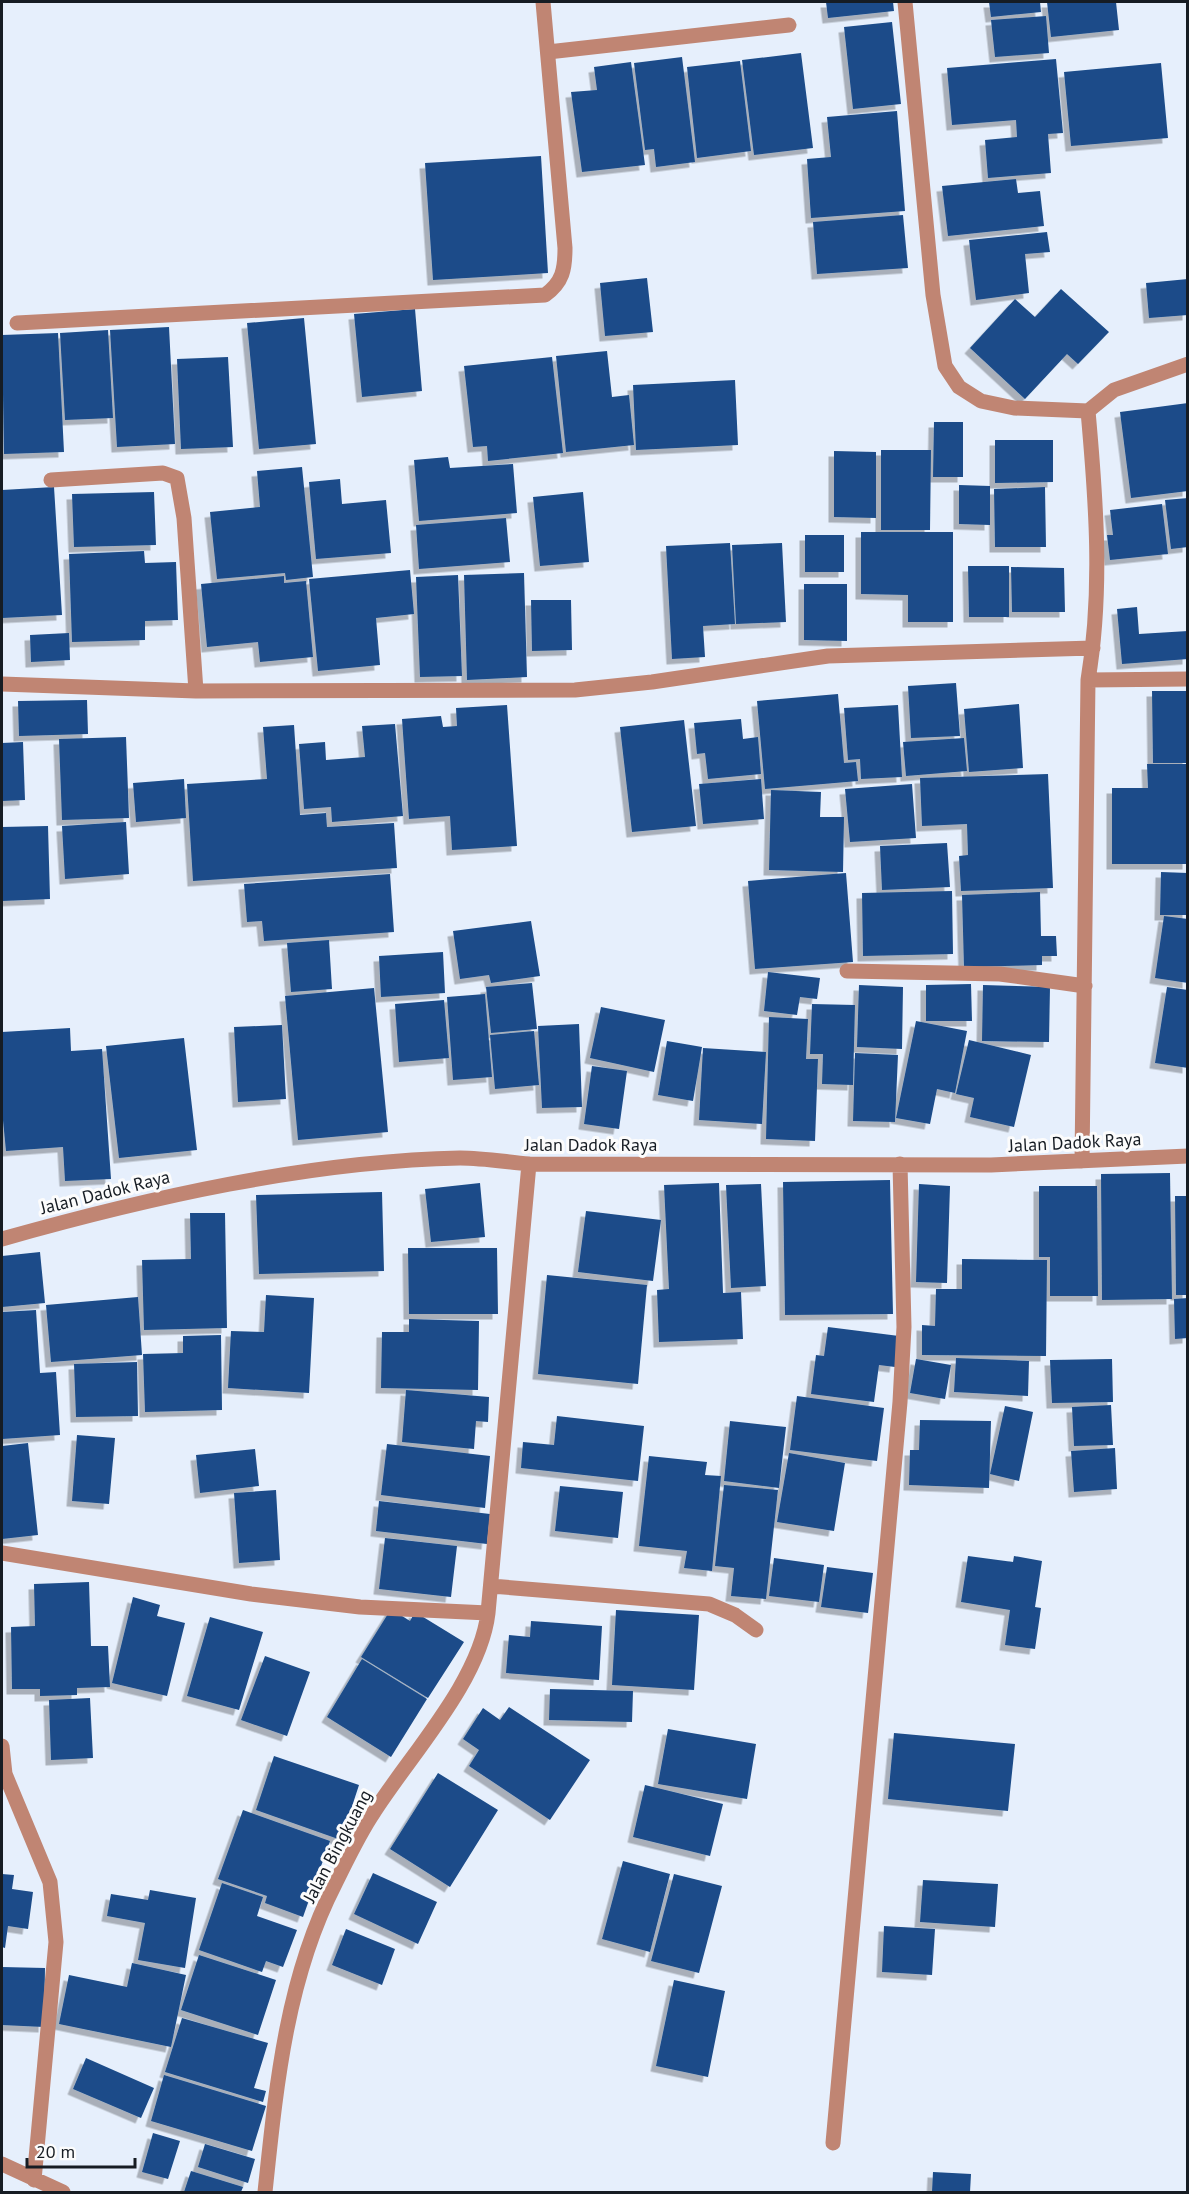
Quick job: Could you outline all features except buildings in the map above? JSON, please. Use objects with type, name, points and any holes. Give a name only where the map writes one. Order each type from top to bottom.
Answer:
[{"type":"street","points":[[17,323],[545,295],[556,288],[562,278],[565,258],[543,2]]},
{"type":"street","points":[[905,2],[933,295],[945,366],[959,387],[981,400],[1014,408],[1088,411],[1114,390],[1188,364]]},
{"type":"street","points":[[548,52],[789,25]]},
{"type":"street","points":[[1082,1161],[1088,680],[1093,648],[1097,508],[1088,411]]},
{"type":"street","points":[[51,480],[163,473],[177,478],[184,518],[196,691]]},
{"type":"street","points":[[2,684],[196,691],[575,690],[652,682],[828,656],[1093,648]]},
{"type":"street","points":[[1088,680],[1188,679]]},
{"type":"street","points":[[847,971],[1000,974],[1084,986]]},
{"type":"street","name":"Jalan Dadok Raya","points":[[2,1239],[80,1217],[202,1189],[335,1169],[462,1158],[529,1164],[991,1165],[1188,1156]]},
{"type":"street","name":"Jalan Bingkuang","points":[[265,2193],[282,2048],[310,1944],[333,1886],[373,1814],[472,1670],[486,1632],[529,1164]]},
{"type":"street","points":[[833,2143],[900,1402],[904,1327],[900,1164]]},
{"type":"street","points":[[2,1553],[262,1595],[360,1607],[488,1613]]},
{"type":"street","points":[[491,1586],[709,1604],[735,1615],[756,1630]]},
{"type":"street","points":[[2,1746],[5,1774],[44,1862],[54,1905],[56,1942],[34,2180]]},
{"type":"street","points":[[2,2164],[63,2193]]}]
